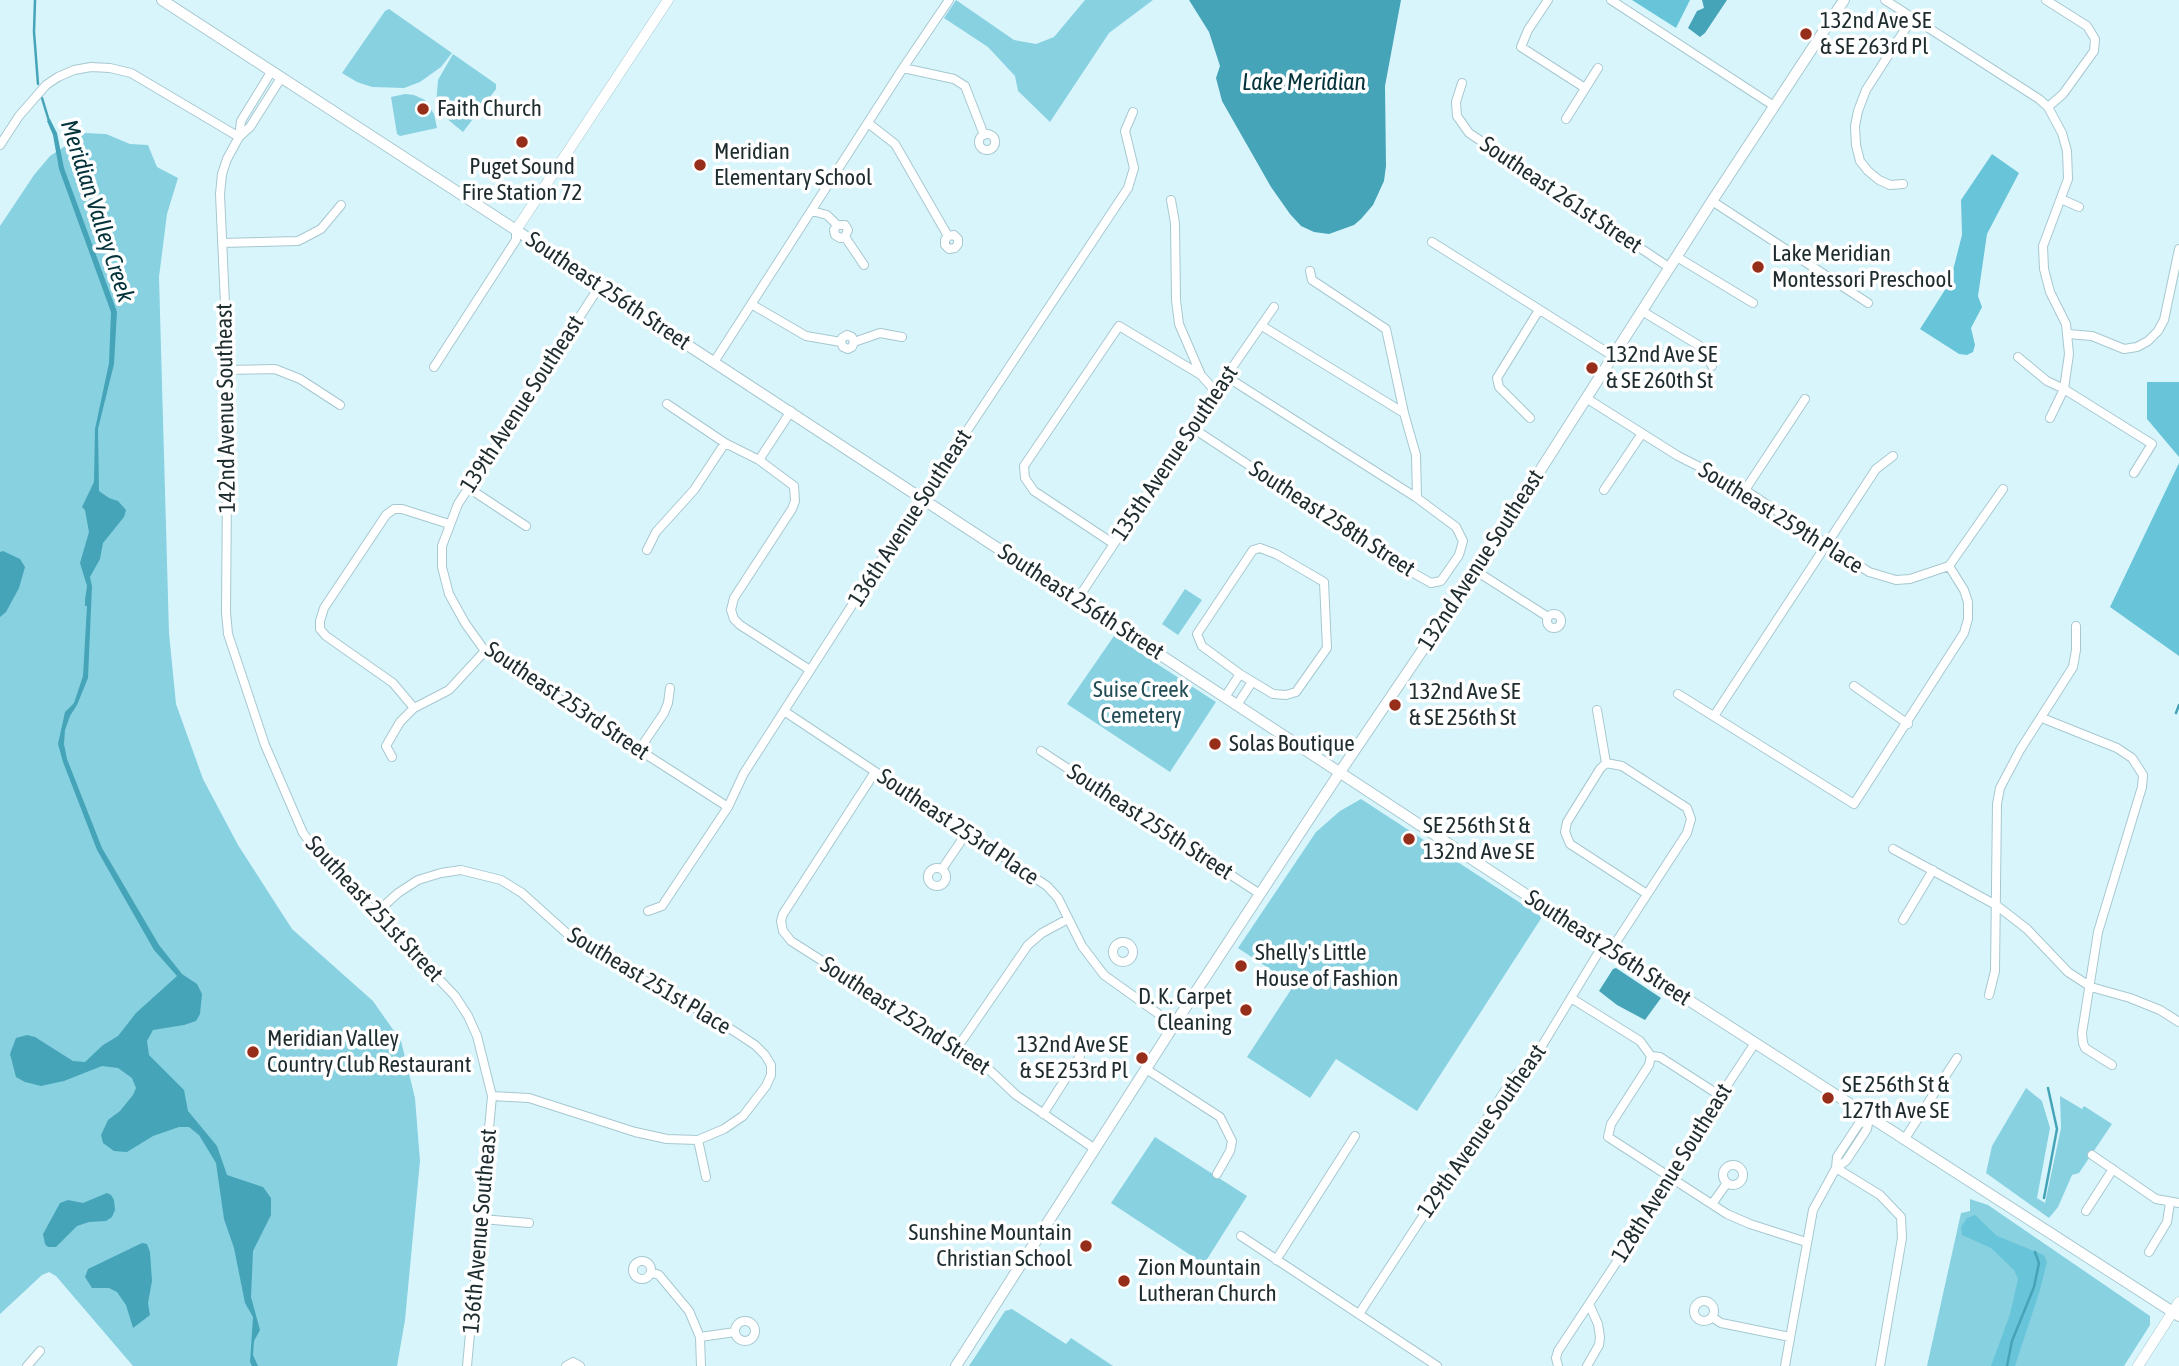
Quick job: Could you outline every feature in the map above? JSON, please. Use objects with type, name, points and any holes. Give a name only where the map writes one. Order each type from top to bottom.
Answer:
[{"type":"main road","name":"Southeast 256th Street","points":[[162,0],[1607,948],[1869,1118],[2177,1310]]},
{"type":"main road","name":"132nd Avenue Southeast","points":[[956,1366],[1174,1025],[1476,571],[1844,0]]},
{"type":"street","points":[[434,367],[516,240],[516,230],[667,0]]},
{"type":"street","points":[[715,362],[949,0]]},
{"type":"street","points":[[1548,0],[1528,30],[1521,47],[1586,88]]},
{"type":"street","points":[[1611,0],[1774,106]]},
{"type":"street","points":[[1885,0],[2030,92],[2048,107],[2062,133],[2067,151],[2068,179],[2043,246],[2044,268],[2050,292],[2066,324],[2069,354],[2064,389],[2050,418]]},
{"type":"street","points":[[2046,0],[2087,26],[2095,39],[2094,51],[2063,94],[2048,107]]},
{"type":"street","points":[[1903,184],[1890,185],[1868,171],[1860,161],[1855,127],[1866,90],[1913,17]]},
{"type":"street","points":[[0,145],[19,116],[46,85],[58,77],[83,69],[110,68],[131,73],[149,82],[239,137]]},
{"type":"street","points":[[903,68],[954,79],[965,86],[984,135]]},
{"type":"street","points":[[1566,119],[1598,68]]},
{"type":"street","name":"142nd Avenue Southeast","points":[[239,137],[241,121],[271,72]]},
{"type":"street","name":"142nd Avenue Southeast","points":[[244,679],[228,634],[226,612],[228,370],[220,194],[227,159],[239,137],[250,127],[281,78]]},
{"type":"street","name":"Southeast 261st Street","points":[[1462,83],[1456,102],[1457,116],[1469,133],[1670,268]]},
{"type":"street","name":"136th Avenue Southeast","points":[[648,911],[662,906],[728,807],[744,773],[810,670],[1128,188],[1134,168],[1125,131],[1133,112]]},
{"type":"street","points":[[868,123],[895,144],[948,236]]},
{"type":"street","points":[[2061,199],[2079,207]]},
{"type":"street","points":[[1171,200],[1175,223],[1177,311],[1201,375]]},
{"type":"street","points":[[1712,201],[1868,303]]},
{"type":"street","points":[[222,243],[298,241],[321,229],[341,205]]},
{"type":"street","points":[[812,211],[827,215],[838,225],[834,230],[835,235],[845,237],[864,265]]},
{"type":"street","points":[[1432,242],[1613,356]]},
{"type":"street","points":[[2068,334],[2092,336],[2124,349],[2137,347],[2148,341],[2164,320],[2179,249]]},
{"type":"street","points":[[1678,257],[1753,303]]},
{"type":"street","points":[[1310,271],[1312,280],[1386,329],[1416,455],[1417,498]]},
{"type":"street","name":"139th Avenue Southeast","points":[[449,524],[467,487],[599,287]]},
{"type":"street","points":[[751,304],[806,336],[827,342],[841,342],[847,335],[852,337],[854,342],[880,333],[902,337]]},
{"type":"street","name":"135th Avenue Southeast","points":[[1077,600],[1274,307]]},
{"type":"street","points":[[1530,418],[1499,387],[1497,378],[1539,310]]},
{"type":"street","points":[[1642,311],[1703,348],[1712,366]]},
{"type":"street","points":[[1114,544],[1034,491],[1028,485],[1024,466],[1119,326],[1201,375],[1215,391]]},
{"type":"street","points":[[1262,326],[1404,413]]},
{"type":"street","points":[[2018,357],[2047,381],[2151,444],[2134,473]]},
{"type":"street","points":[[228,370],[275,369],[300,379],[340,405]]},
{"type":"street","name":"Southeast 258th Street","points":[[1191,427],[1431,583],[1441,581],[1459,555],[1462,541],[1456,527],[1417,498],[1227,377]]},
{"type":"street","name":"Southeast 259th Place","points":[[1586,398],[1641,435],[1745,490],[1869,572],[1896,580],[1927,575],[1950,566]]},
{"type":"street","points":[[1745,490],[1805,399]]},
{"type":"street","points":[[667,404],[725,443],[759,460],[790,481],[796,493],[792,509],[734,598],[731,610],[740,625],[810,670]]},
{"type":"street","points":[[759,460],[792,411]]},
{"type":"street","points":[[1604,490],[1641,435]]},
{"type":"street","points":[[647,550],[656,532],[694,490],[725,443]]},
{"type":"street","points":[[1714,716],[1876,469],[1893,456]]},
{"type":"street","points":[[467,487],[526,526]]},
{"type":"street","points":[[1678,694],[1854,804],[1958,646],[1966,626],[1968,602],[1950,566],[2003,489]]},
{"type":"street","points":[[414,708],[393,683],[326,636],[320,629],[320,621],[324,608],[386,515],[394,509],[402,509],[449,524]]},
{"type":"street","name":"Southeast 253rd Street","points":[[449,524],[442,546],[442,567],[449,594],[485,651],[728,807]]},
{"type":"street","points":[[1260,548],[1276,554],[1324,582],[1327,648],[1296,692],[1286,695],[1273,694],[1252,682],[1202,646],[1198,634],[1253,550],[1260,548]]},
{"type":"street","points":[[1476,571],[1548,617]]},
{"type":"street","points":[[1989,995],[1996,971],[1997,804],[2000,788],[2020,750],[2073,667],[2076,626]]},
{"type":"street","points":[[392,757],[386,750],[388,741],[400,722],[414,708],[449,690],[485,651]]},
{"type":"street","points":[[1225,697],[1240,674]]},
{"type":"street","name":"Southeast 251st Street","points":[[244,679],[265,745],[303,833],[327,862],[455,996],[478,1037],[492,1096]]},
{"type":"street","points":[[1237,705],[1252,682]]},
{"type":"street","points":[[1854,686],[1908,724]]},
{"type":"street","points":[[639,750],[664,713],[670,688]]},
{"type":"street","points":[[1597,710],[1606,763],[1567,822],[1565,832],[1570,844],[1647,894]]},
{"type":"street","name":"Southeast 253rd Place","points":[[784,711],[1048,886],[1058,898],[1082,946],[1101,972],[1115,985],[1174,1025]]},
{"type":"street","points":[[2042,718],[2117,748],[2132,758],[2143,775],[2142,788],[2098,932],[2082,1043],[2090,1053],[2112,1065]]},
{"type":"street","name":"Southeast 255th Street","points":[[1041,751],[1260,894]]},
{"type":"street","name":"129th Avenue Southeast","points":[[1359,1314],[1514,1077],[1537,1054],[1570,999],[1647,894],[1687,833],[1691,819],[1687,808],[1622,766],[1606,763]]},
{"type":"street","name":"Southeast 252nd Street","points":[[876,772],[783,914],[783,931],[791,941],[991,1070],[1016,1096],[1095,1149]]},
{"type":"street","points":[[942,869],[968,831]]},
{"type":"street","points":[[1893,849],[1996,905],[2027,929],[2068,972],[2091,987],[2130,998],[2160,1010],[2179,1022]]},
{"type":"street","name":"Southeast 251st Place","points":[[377,912],[418,880],[441,873],[461,870],[501,880],[522,893],[572,938],[598,955],[714,1018],[755,1045],[772,1065],[766,1086],[743,1116],[724,1129],[698,1140]]},
{"type":"street","points":[[1903,920],[1933,870]]},
{"type":"street","points":[[957,1048],[1028,945],[1042,933],[1068,919]]},
{"type":"street","points":[[1101,972],[1115,958]]},
{"type":"street","points":[[1570,999],[1640,1041],[1651,1056],[1660,1057],[1719,1095]]},
{"type":"street","name":"128th Avenue Southeast","points":[[1558,1366],[1558,1351],[1671,1178],[1674,1166],[1719,1095],[1755,1043]]},
{"type":"street","points":[[1043,1114],[1080,1056]]},
{"type":"street","points":[[1651,1056],[1649,1065],[1611,1124],[1608,1137],[1712,1204],[1750,1224],[1806,1242]]},
{"type":"street","points":[[1904,1140],[1957,1058]]},
{"type":"street","points":[[1146,1069],[1220,1117],[1232,1141],[1230,1151],[1217,1174]]},
{"type":"street","points":[[492,1096],[529,1098],[635,1132],[667,1139],[698,1140],[706,1177]]},
{"type":"street","name":"136th Avenue Southeast","points":[[467,1366],[492,1096]]},
{"type":"street","points":[[1785,1366],[1814,1210],[1836,1168],[1846,1161],[1867,1129],[1869,1118]]},
{"type":"street","points":[[1276,1260],[1354,1136]]},
{"type":"street","points":[[2092,1155],[2156,1199],[2174,1203],[2167,1222],[2149,1252]]},
{"type":"street","points":[[1836,1168],[1880,1195],[1901,1217],[1902,1238],[1880,1366]]},
{"type":"street","points":[[2086,1211],[2113,1169]]},
{"type":"street","points":[[1712,1204],[1727,1183]]},
{"type":"street","points":[[482,1219],[529,1223]]},
{"type":"street","points":[[1241,1236],[1437,1366]]},
{"type":"street","points":[[651,1272],[659,1275],[689,1311],[700,1337],[701,1366]]},
{"type":"street","points":[[1587,1366],[1599,1345],[1600,1337],[1598,1324],[1589,1304]]},
{"type":"street","points":[[2138,1366],[2177,1310]]},
{"type":"street","points":[[1712,1317],[1721,1323],[1790,1337]]},
{"type":"street","points":[[700,1337],[735,1332]]},
{"type":"street","points":[[27,1366],[40,1351]]},
{"type":"street","points":[[566,1366],[573,1362],[580,1366]]},
{"type":"green space","points":[[956,0],[1014,40],[1036,44],[1054,37],[1085,0],[1153,0],[1109,33],[1050,122],[1018,91],[1015,76],[988,47],[944,18]]},
{"type":"green space","points":[[389,9],[452,53],[441,67],[420,82],[404,88],[372,87],[342,73]]},
{"type":"green space","points":[[453,54],[496,84],[496,89],[463,132],[440,113],[436,105],[438,80]]},
{"type":"green space","points":[[405,94],[425,100],[434,114],[437,128],[400,136],[397,134],[391,97]]},
{"type":"green space","points":[[85,133],[106,134],[130,144],[148,145],[157,167],[178,178],[167,214],[159,277],[169,633],[176,704],[203,779],[238,845],[292,929],[373,1001],[401,1041],[415,1098],[420,1161],[405,1320],[397,1366],[133,1366],[56,1276],[49,1272],[42,1275],[0,1314],[0,226],[50,156]]},
{"type":"green space","points":[[1185,589],[1202,600],[1178,635],[1162,624]]},
{"type":"green space","name":"Suise Creek Cemetery","points":[[1114,636],[1216,702],[1170,772],[1067,704]]},
{"type":"green space","points":[[1361,799],[1542,917],[1417,1111],[1336,1059],[1310,1098],[1247,1057],[1294,985],[1238,948],[1316,832],[1340,811]]},
{"type":"green space","points":[[2026,1088],[2042,1101],[2050,1128],[2037,1198],[2045,1203],[2061,1128],[2060,1096],[2082,1109],[2084,1106],[2112,1124],[2079,1173],[2072,1175],[2058,1207],[2049,1218],[1986,1173],[1992,1146]]},
{"type":"green space","points":[[1155,1137],[1247,1196],[1204,1264],[1111,1203]]},
{"type":"green space","points":[[1970,1199],[1988,1205],[2150,1316],[2150,1325],[2124,1366],[1927,1366],[1961,1213],[1970,1211]]},
{"type":"green space","points":[[1012,1309],[1066,1344],[1071,1338],[1113,1366],[969,1366],[1005,1311]]},
{"type":"shaded area","points":[[1632,0],[1690,0],[1676,28]]},
{"type":"shaded area","points":[[1992,154],[2019,173],[1987,234],[1978,296],[1982,307],[1971,328],[1975,345],[1973,352],[1967,355],[1959,354],[1920,329],[1950,282],[1962,235],[1961,200]]},
{"type":"shaded area","points":[[2147,382],[2179,382],[2179,457],[2147,419]]},
{"type":"shaded area","points":[[2179,463],[2179,656],[2110,607]]},
{"type":"shaded area","points":[[1975,1215],[1997,1236],[2044,1255],[2047,1262],[2015,1366],[1991,1366],[2010,1314],[2018,1279],[2014,1270],[1991,1248],[1962,1235],[1961,1227],[1967,1218]]},
{"type":"water","name":"Lake Meridian","points":[[1189,0],[1401,0],[1385,86],[1384,181],[1373,205],[1354,225],[1329,234],[1314,232],[1301,226],[1290,214],[1271,187],[1222,101],[1216,78],[1220,66],[1209,32]]},
{"type":"water","points":[[1702,0],[1727,0],[1700,37],[1688,28],[1697,11],[1704,8]]},
{"type":"water","points":[[50,119],[57,133],[64,168],[117,312],[114,364],[98,429],[99,491],[118,501],[126,510],[124,517],[103,543],[100,559],[90,577],[92,586],[88,678],[70,716],[64,744],[67,759],[102,848],[159,945],[182,974],[197,984],[202,994],[200,1014],[196,1021],[153,1030],[147,1041],[149,1055],[184,1090],[188,1111],[217,1146],[227,1175],[263,1187],[271,1198],[271,1215],[253,1251],[251,1297],[260,1330],[254,1341],[253,1355],[258,1366],[252,1366],[250,1362],[253,1317],[245,1303],[234,1248],[224,1219],[216,1163],[199,1135],[189,1127],[179,1127],[153,1136],[127,1152],[114,1151],[103,1143],[101,1135],[108,1120],[120,1111],[133,1095],[136,1088],[132,1078],[118,1068],[102,1066],[64,1081],[41,1086],[16,1077],[10,1054],[16,1038],[27,1035],[35,1037],[73,1061],[85,1062],[103,1045],[118,1036],[136,1013],[177,976],[154,950],[97,850],[58,744],[65,712],[74,703],[83,676],[87,586],[80,563],[89,532],[82,507],[94,482],[95,429],[109,363],[111,312],[59,169],[53,135],[47,121]]},
{"type":"water","points":[[0,552],[20,559],[25,567],[19,588],[6,612],[0,617]]},
{"type":"water","points":[[1616,968],[1661,998],[1645,1020],[1617,1005],[1599,991]]},
{"type":"water","points":[[107,1193],[114,1200],[115,1210],[112,1217],[106,1221],[77,1226],[56,1247],[48,1247],[45,1244],[43,1234],[60,1203],[68,1200],[83,1203]]},
{"type":"water","points":[[142,1243],[147,1244],[150,1252],[150,1315],[133,1328],[126,1305],[117,1292],[109,1288],[92,1288],[85,1277],[88,1269]]},
{"type":"waterway","name":"Meridian Valley Creek","points":[[35,0],[34,32],[38,84]]},
{"type":"waterway","name":"Meridian Valley Creek","points":[[42,98],[49,121]]},
{"type":"waterway","points":[[2176,713],[2179,705]]},
{"type":"waterway","points":[[2044,1198],[2057,1129],[2048,1088]]},
{"type":"waterway","points":[[2007,1366],[2012,1341],[2034,1287],[2039,1263],[2035,1252]]},
{"type":"place","name":"132nd Ave SE & SE 263rd Pl","points":[[1806,34]]},
{"type":"place","name":"Faith Church","points":[[423,109]]},
{"type":"place","name":"Puget Sound Fire Station 72","points":[[522,142]]},
{"type":"place","name":"Meridian Elementary School","points":[[700,165]]},
{"type":"place","name":"Lake Meridian Montessori Preschool","points":[[1758,267]]},
{"type":"place","name":"132nd Ave SE & SE 260th St","points":[[1592,368]]},
{"type":"place","name":"132nd Ave SE & SE 256th St","points":[[1395,705]]},
{"type":"place","name":"Solas Boutique","points":[[1215,744]]},
{"type":"place","name":"SE 256th St & 132nd Ave SE","points":[[1409,839]]},
{"type":"place","name":"Shelly's Little House of Fashion","points":[[1241,966]]},
{"type":"place","name":"D. K. Carpet Cleaning","points":[[1246,1010]]},
{"type":"place","name":"Meridian Valley Country Club Restaurant","points":[[253,1052]]},
{"type":"place","name":"132nd Ave SE & SE 253rd Pl","points":[[1142,1058]]},
{"type":"place","name":"SE 256th St & 127th Ave SE","points":[[1828,1098]]},
{"type":"place","name":"Sunshine Mountain Christian School","points":[[1086,1246]]},
{"type":"place","name":"Zion Mountain Lutheran Church","points":[[1124,1281]]}]
